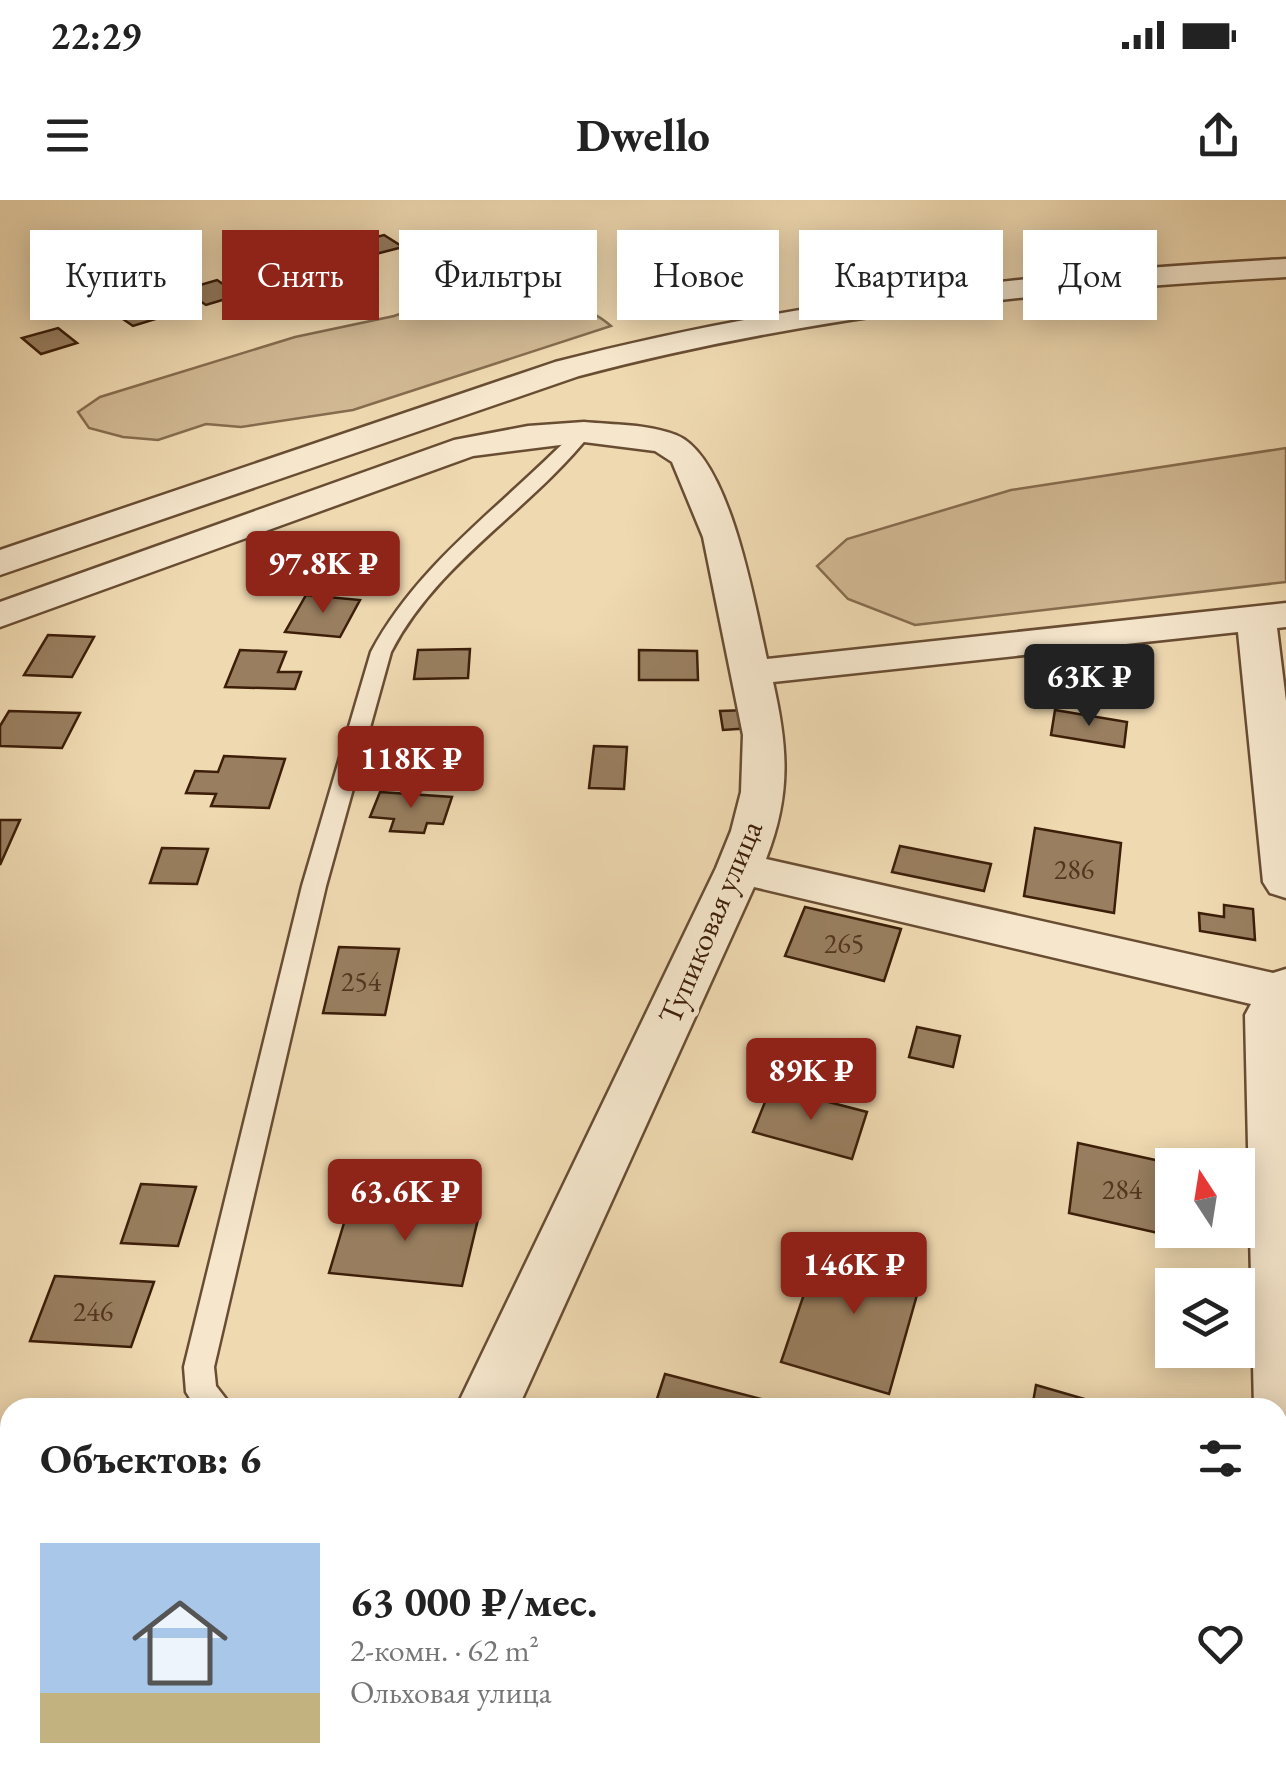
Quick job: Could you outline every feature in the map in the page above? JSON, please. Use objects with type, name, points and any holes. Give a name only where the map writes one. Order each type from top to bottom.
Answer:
[{"type":"street","points":[[0,563],[567,369],[661,343],[767,321],[936,300],[1286,268]]},
{"type":"street","name":"Тупиковая улица","points":[[0,615],[466,447],[528,436],[584,432],[639,436],[666,444],[687,457],[721,537],[764,735],[763,792],[754,832],[739,868],[492,1398]]},
{"type":"street","points":[[748,673],[1271,617],[1286,882]]},
{"type":"street","points":[[739,868],[1285,992],[1270,1015],[1285,1398]]},
{"type":"lane","points":[[207,1398],[201,1392],[198,1367],[314,886],[381,652],[390,630],[426,588],[556,466],[584,432]]},
{"type":"shaded area","points":[[399,314],[399,320],[597,320],[597,316],[611,326],[353,410],[241,427],[206,424],[158,440],[123,437],[89,428],[78,412],[100,397],[295,337]]},
{"type":"shaded area","points":[[1286,448],[1286,582],[915,625],[848,599],[817,566],[847,539],[1011,490]]},
{"type":"building","points":[[384,235],[399,248],[379,253],[379,236]]},
{"type":"building","points":[[217,280],[222,283],[222,300],[206,305],[202,302],[202,284]]},
{"type":"building","points":[[124,320],[152,320],[133,326]]},
{"type":"building","points":[[58,328],[77,343],[41,354],[22,338]]},
{"type":"building","points":[[306,595],[360,600],[340,637],[285,632]]},
{"type":"building","points":[[48,635],[94,637],[72,677],[24,675]]},
{"type":"building","points":[[470,649],[468,678],[414,679],[418,650]]},
{"type":"building","points":[[240,650],[286,652],[278,672],[301,672],[295,689],[225,687]]},
{"type":"building","points":[[639,650],[697,651],[698,680],[639,680]]},
{"type":"building","points":[[748,710],[752,728],[723,730],[720,711]]},
{"type":"building","points":[[1055,710],[1127,722],[1124,747],[1051,735]]},
{"type":"building","points":[[9,711],[80,713],[62,748],[0,746],[0,726]]},
{"type":"building","points":[[594,746],[627,747],[624,789],[589,788]]},
{"type":"building","points":[[224,756],[285,759],[269,808],[211,806],[216,794],[186,793],[195,771],[218,772]]},
{"type":"building","points":[[380,792],[452,797],[443,824],[427,823],[424,833],[390,831],[394,819],[370,817]]},
{"type":"building","points":[[0,820],[20,820],[0,865]]},
{"type":"building","points":[[1035,828],[1121,843],[1114,913],[1024,896]]},
{"type":"building","points":[[900,846],[991,864],[984,891],[892,872]]},
{"type":"building","points":[[162,848],[208,849],[197,884],[150,883]]},
{"type":"building","points":[[1224,905],[1253,909],[1255,940],[1200,931],[1199,913],[1224,917]]},
{"type":"building","points":[[805,907],[901,929],[884,981],[785,956]]},
{"type":"building","points":[[339,947],[399,949],[385,1015],[323,1013]]},
{"type":"building","points":[[917,1027],[960,1036],[953,1067],[909,1057]]},
{"type":"building","points":[[771,1087],[867,1112],[852,1159],[753,1132]]},
{"type":"building","points":[[1078,1143],[1155,1160],[1155,1232],[1069,1213]]},
{"type":"building","points":[[141,1184],[196,1187],[178,1246],[121,1243]]},
{"type":"building","points":[[350,1203],[479,1215],[462,1286],[329,1273]]},
{"type":"building","points":[[822,1241],[924,1270],[889,1394],[781,1362]]},
{"type":"building","points":[[55,1276],[154,1282],[131,1347],[30,1341]]},
{"type":"building","points":[[665,1374],[758,1398],[657,1398]]},
{"type":"building","points":[[1036,1385],[1081,1398],[1034,1398]]}]
